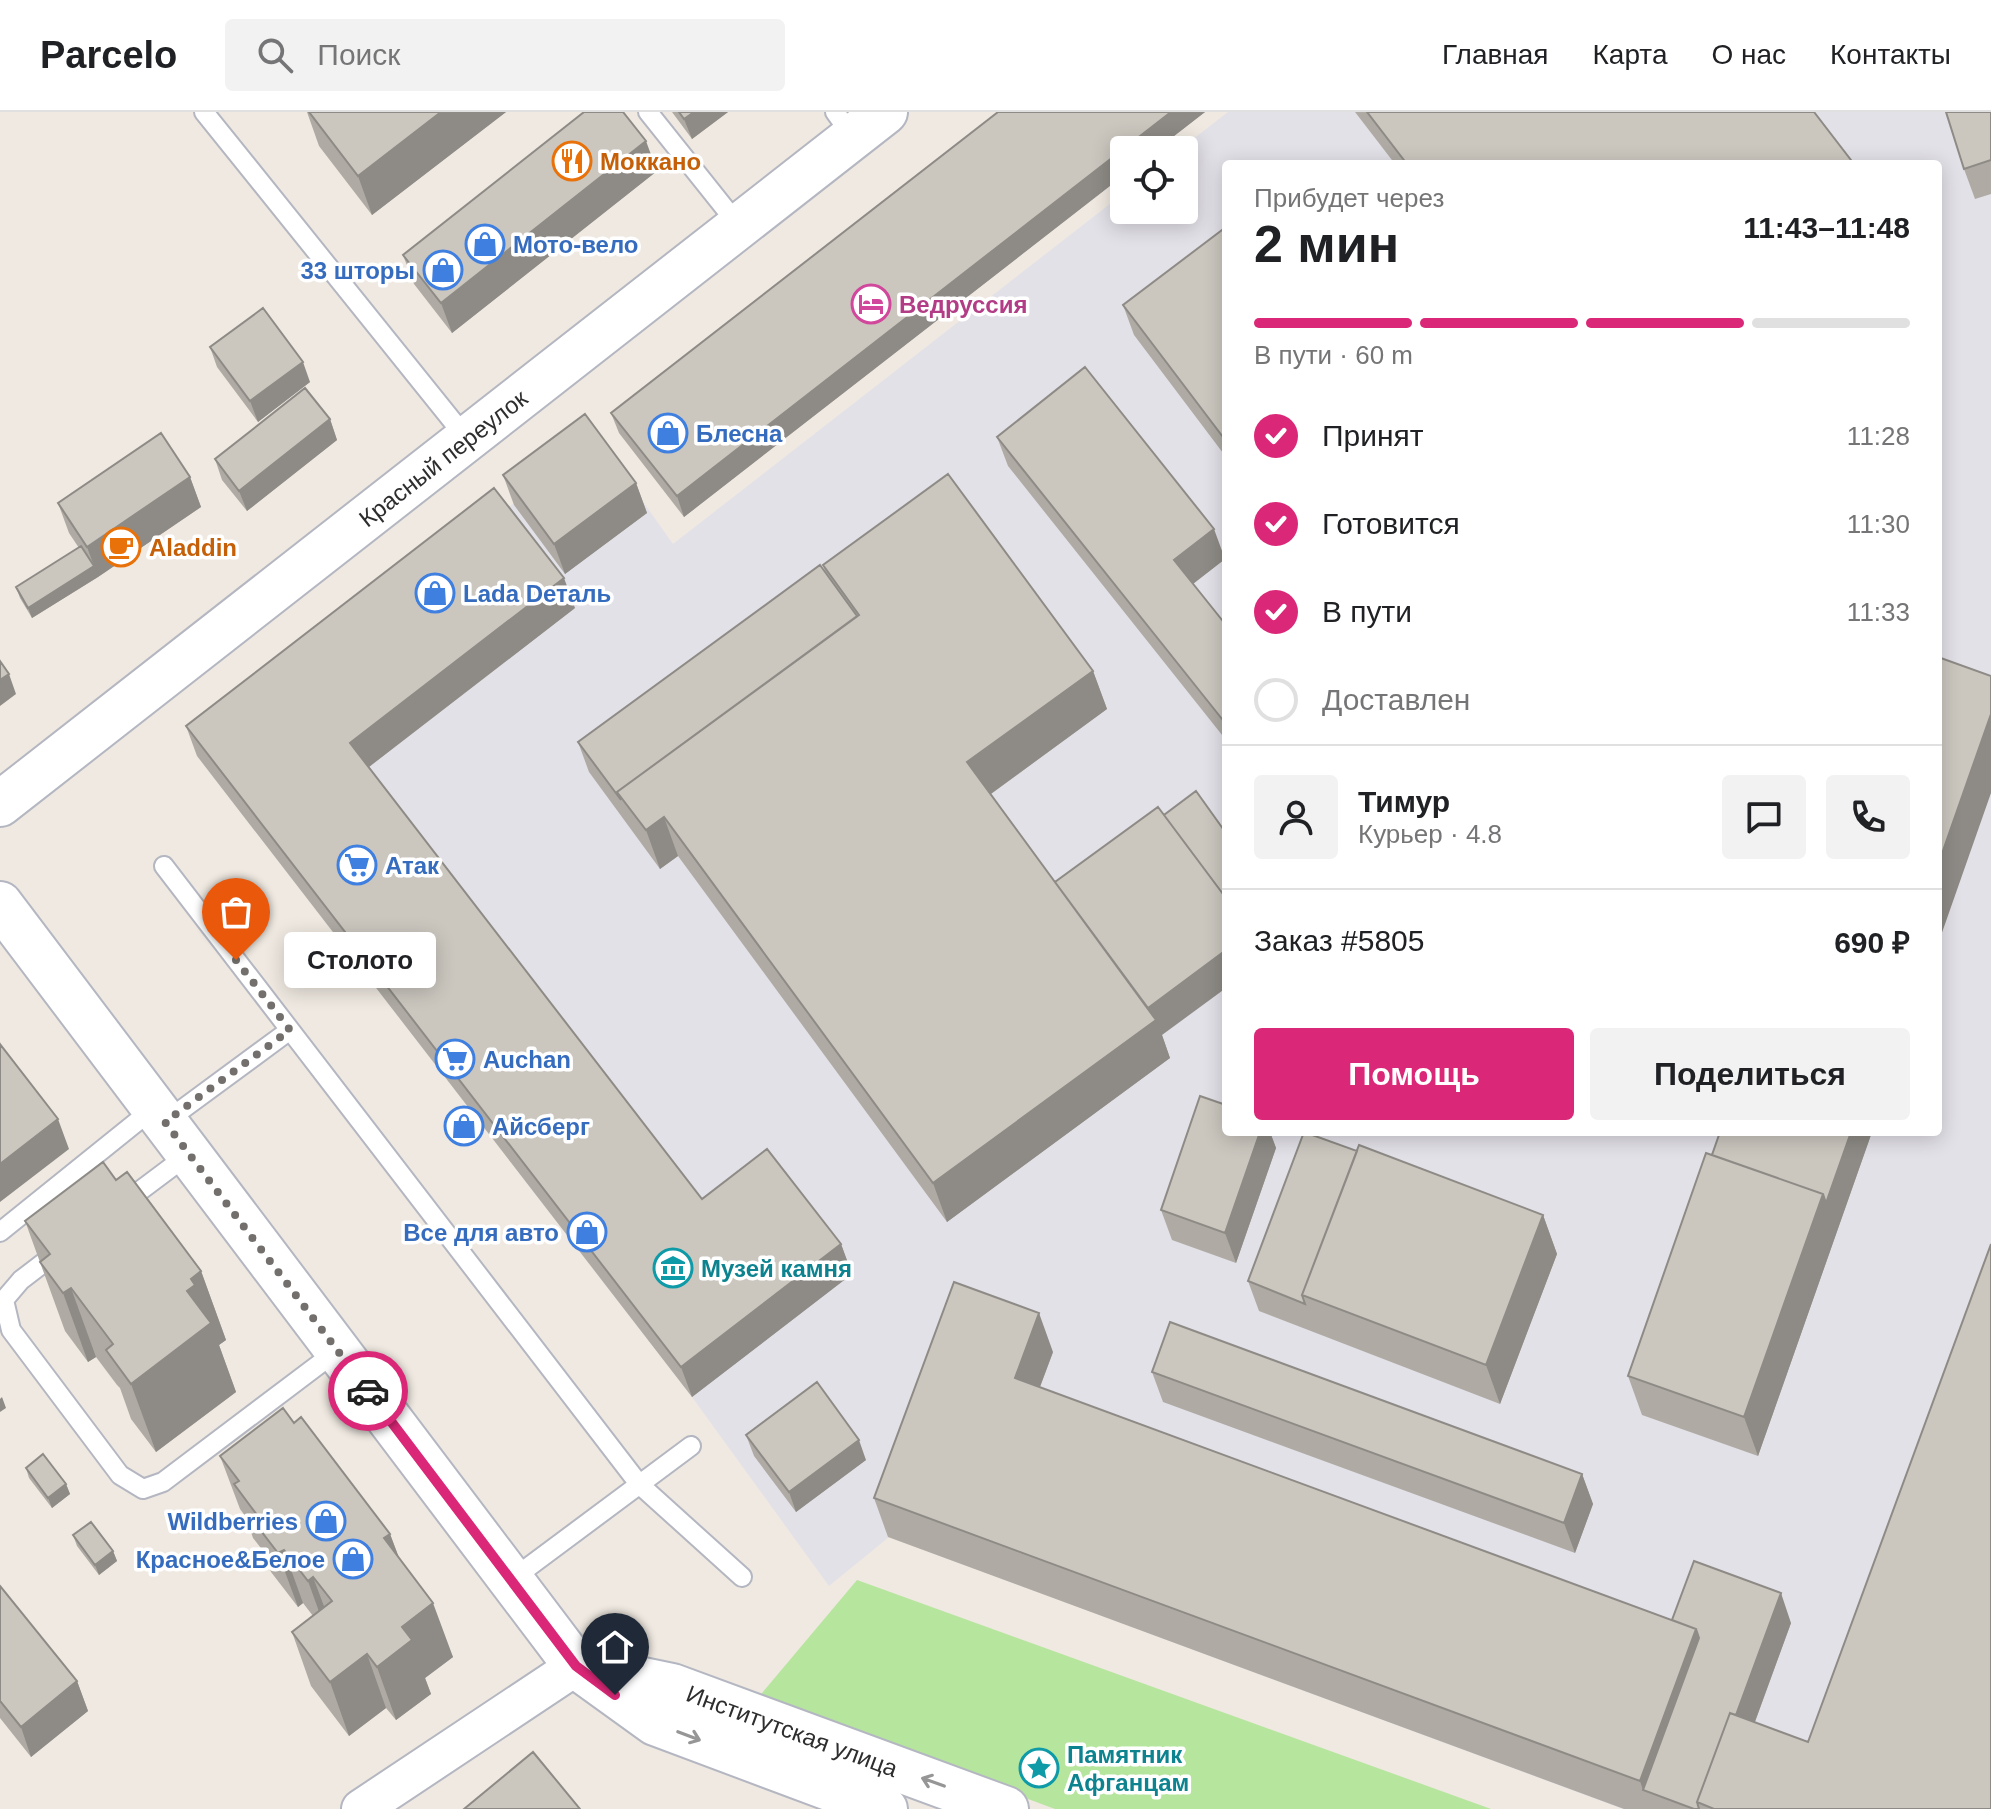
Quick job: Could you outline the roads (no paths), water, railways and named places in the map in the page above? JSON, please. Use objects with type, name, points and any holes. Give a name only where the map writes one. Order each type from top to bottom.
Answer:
[{"type":"street","name":"Красный переулок","points":[[0,804],[739,226],[858,120]]},
{"type":"street","name":"Институтская улица","points":[[0,904],[576,1666],[655,1723],[885,1809]]},
{"type":"street","name":"Институтская улица","points":[[576,1666],[672,1686],[1006,1809]]},
{"type":"street","points":[[361,1809],[576,1666]]},
{"type":"lane","points":[[204,112],[467,439]]},
{"type":"lane","points":[[648,112],[739,226]]},
{"type":"lane","points":[[164,866],[639,1484],[742,1577]]},
{"type":"lane","points":[[0,1232],[169,1128],[290,1030]]},
{"type":"lane","points":[[102,1219],[169,1128]]},
{"type":"lane","points":[[79,1236],[21,1280],[4,1300],[11,1330],[120,1475],[143,1489],[163,1482],[338,1350]]},
{"type":"lane","points":[[511,1580],[691,1446]]},
{"type":"place","name":"Моккано","points":[[572,161]]},
{"type":"place","name":"Мото-вело","points":[[485,244]]},
{"type":"place","name":"33 шторы","points":[[443,270]]},
{"type":"place","name":"Ведруссия","points":[[871,304]]},
{"type":"place","name":"Блесна","points":[[668,433]]},
{"type":"place","name":"Aladdin","points":[[121,547]]},
{"type":"place","name":"Lada Dеталь","points":[[435,593]]},
{"type":"place","name":"Атак","points":[[357,865]]},
{"type":"place","name":"Столото","points":[[236,960]]},
{"type":"place","name":"Auchan","points":[[455,1059]]},
{"type":"place","name":"Айсберг","points":[[464,1126]]},
{"type":"place","name":"Все для авто","points":[[587,1232]]},
{"type":"place","name":"Музей камня","points":[[673,1268]]},
{"type":"place","name":"Wildberries","points":[[326,1521]]},
{"type":"place","name":"Красное&Белое","points":[[353,1559]]},
{"type":"place","name":"Памятник Афганцам","points":[[1039,1768]]}]
